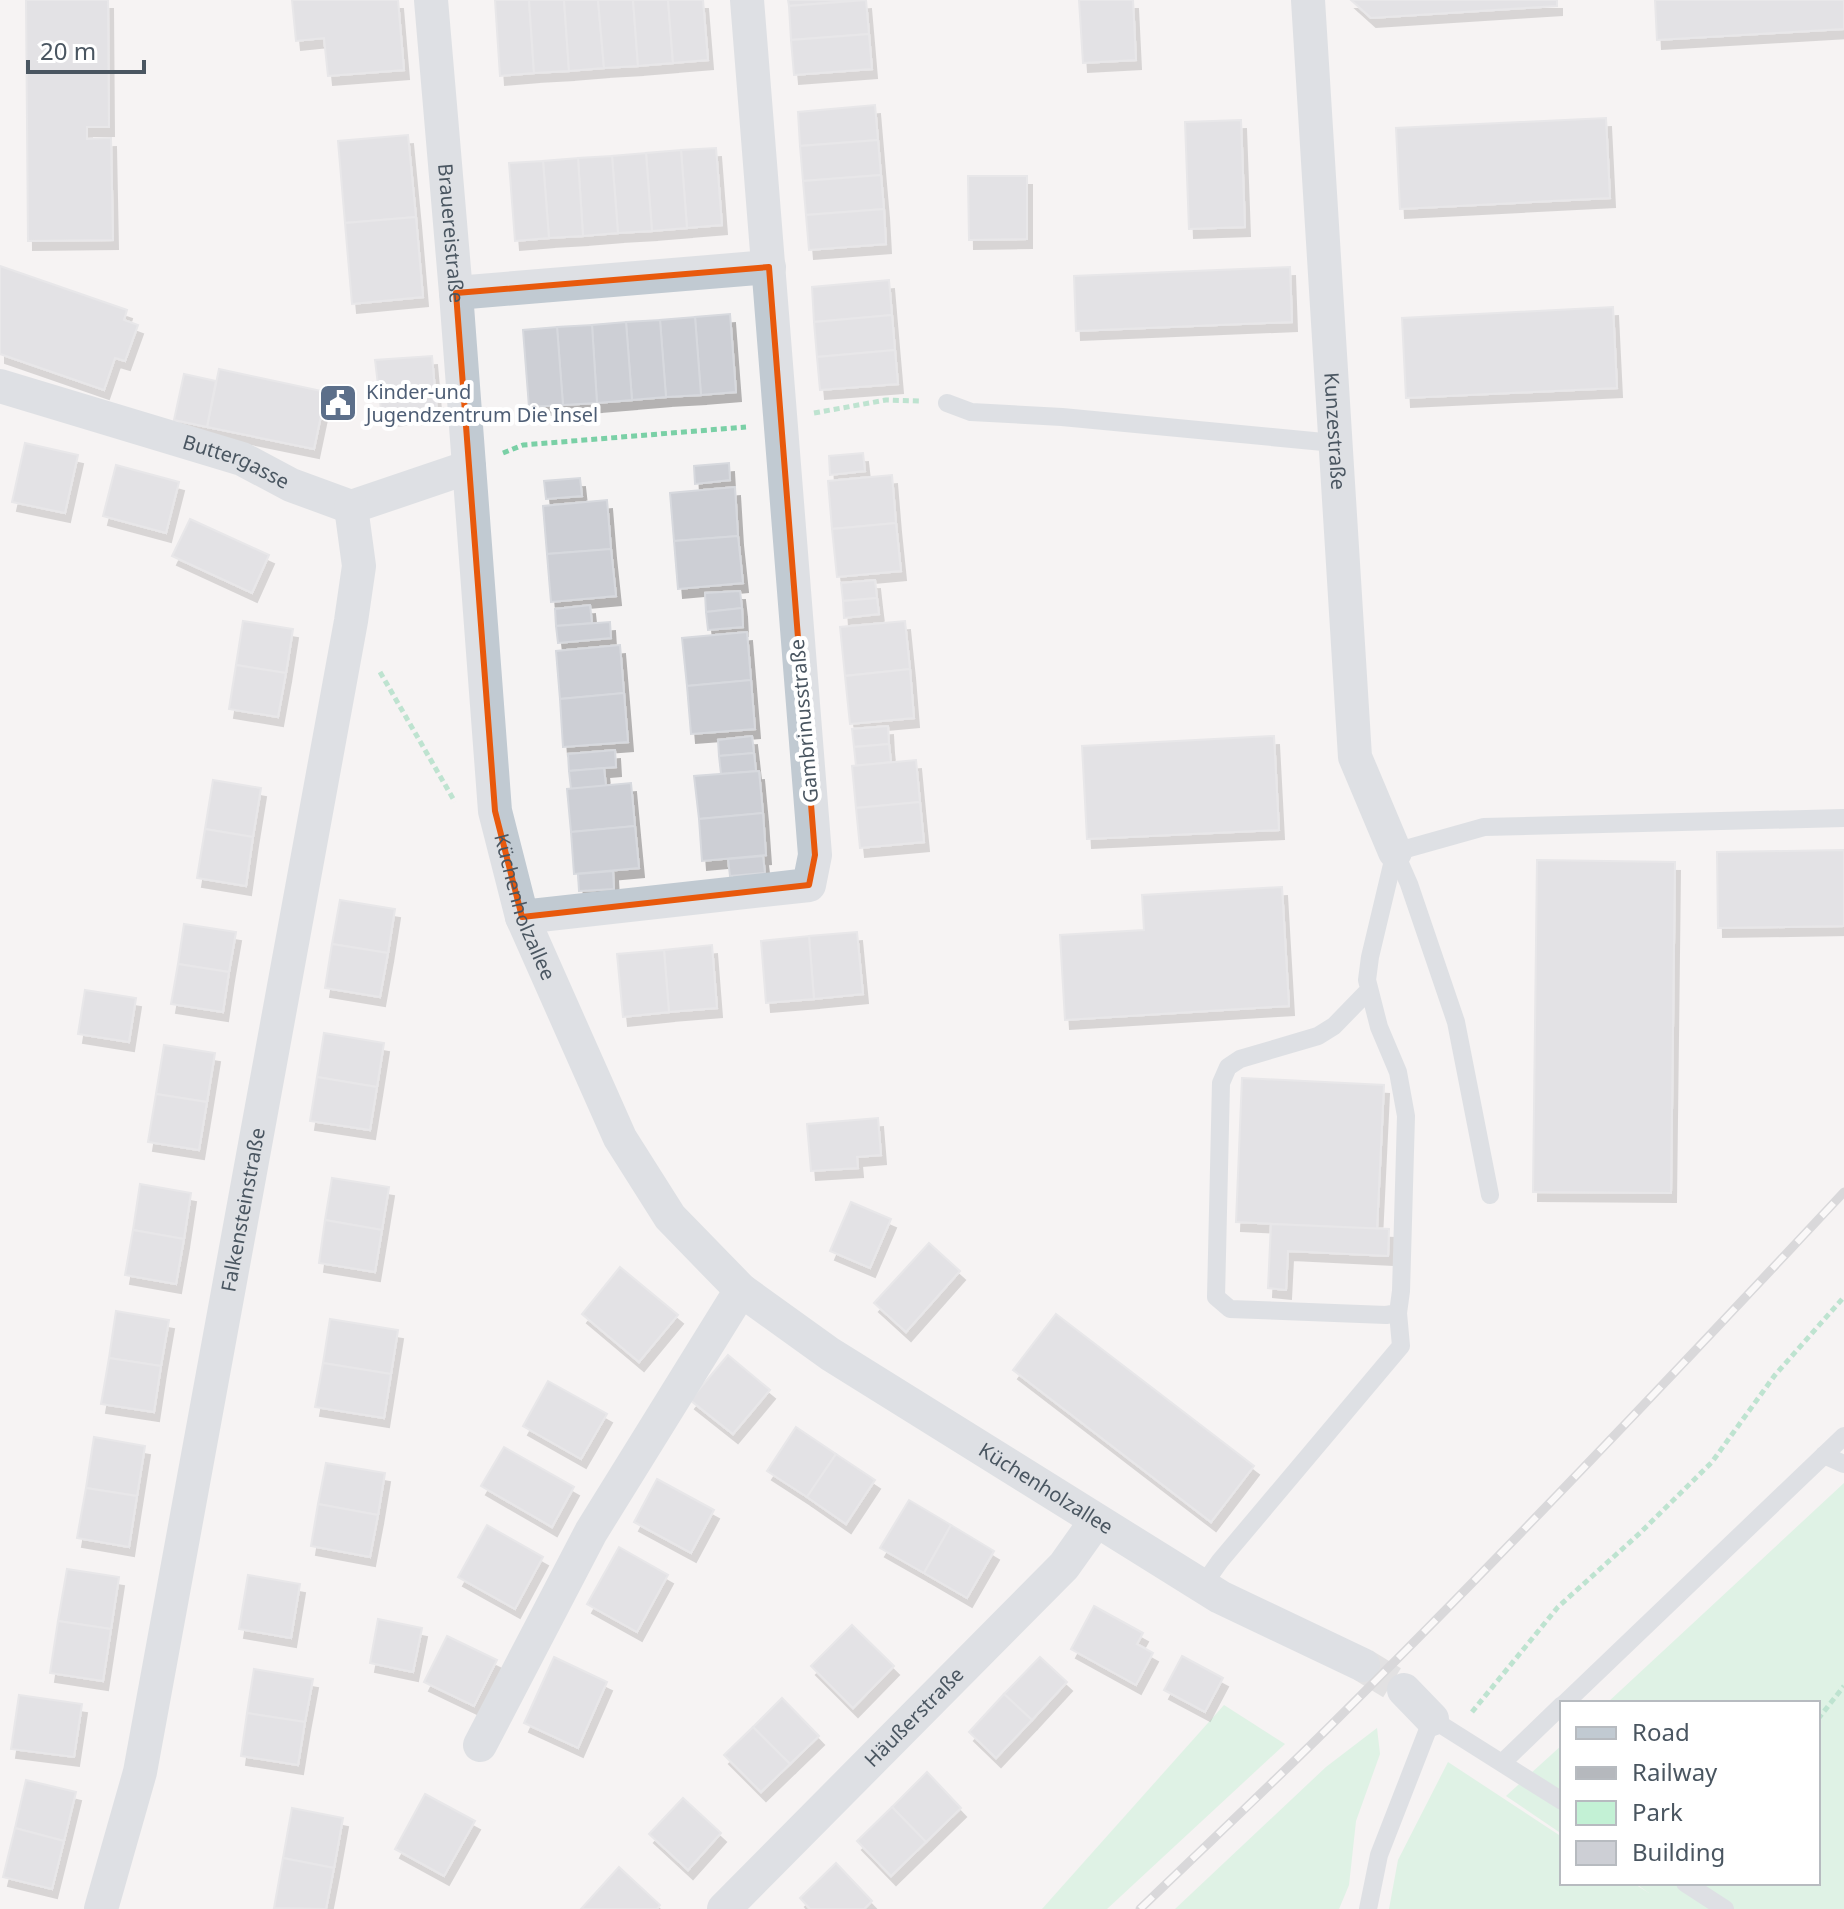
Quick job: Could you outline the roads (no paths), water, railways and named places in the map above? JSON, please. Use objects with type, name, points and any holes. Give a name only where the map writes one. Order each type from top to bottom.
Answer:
[{"type":"street","name":"Brauereistraße","points":[[431,0],[469,467]]},
{"type":"street","name":"Gambrinusstraße","points":[[522,917],[809,885],[815,855],[747,0]]},
{"type":"street","name":"Kunzestraße","points":[[1308,0],[1355,757],[1395,852]]},
{"type":"street","points":[[456,293],[769,267]]},
{"type":"street","name":"Buttergasse","points":[[0,386],[242,459],[291,485],[351,507]]},
{"type":"street","points":[[351,507],[469,467]]},
{"type":"street","name":"Küchenholzallee","points":[[469,467],[495,811],[522,917],[620,1138],[670,1217],[741,1290],[830,1354],[1203,1585],[1284,1629],[1363,1665]]},
{"type":"street","name":"Falkensteinstraße","points":[[101,1909],[140,1772],[351,621],[359,566],[351,507]]},
{"type":"street","points":[[480,1745],[591,1532],[741,1290]]},
{"type":"street","name":"Häußerstraße","points":[[724,1909],[1064,1566],[1096,1521]]},
{"type":"street","points":[[1404,1690],[1444,1725]]},
{"type":"lane","points":[[947,403],[971,412],[1062,417],[1334,443]]},
{"type":"lane","points":[[1395,852],[1484,827],[1844,818]]},
{"type":"lane","points":[[1203,1585],[1401,1346],[1398,1313],[1406,1116],[1398,1072],[1368,991],[1370,957],[1395,852]]},
{"type":"lane","points":[[1395,852],[1456,1022],[1490,1195]]},
{"type":"lane","points":[[1368,991],[1342,1020],[1318,1036],[1240,1059],[1228,1067],[1221,1083],[1216,1297],[1230,1309],[1398,1313]]},
{"type":"lane","points":[[1566,1701],[1844,1436]]},
{"type":"lane","points":[[1824,1455],[1844,1464]]},
{"type":"lane","points":[[1503,1762],[1560,1707]]},
{"type":"lane","points":[[1368,1909],[1379,1855],[1444,1725],[1560,1800]]},
{"type":"lane","points":[[1688,1885],[1725,1909]]},
{"type":"tunnel","points":[[1363,1665],[1404,1690]]},
{"type":"railway","points":[[1140,1909],[1319,1737],[1452,1603],[1844,1192]]},
{"type":"place","name":"Kinder-und Jugendzentrum Die Insel","points":[[338,403]]}]
